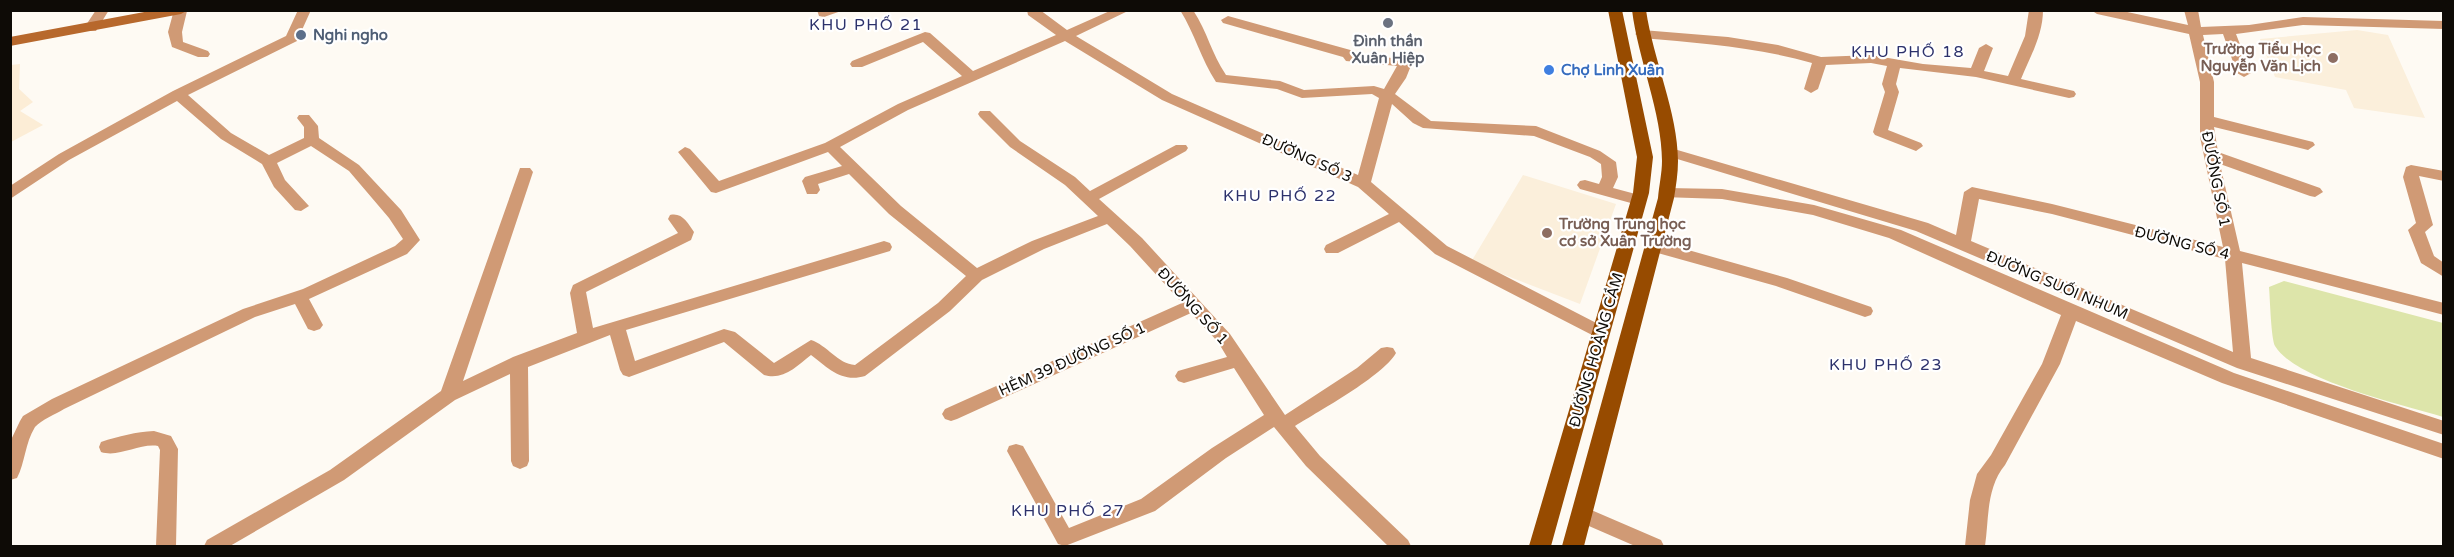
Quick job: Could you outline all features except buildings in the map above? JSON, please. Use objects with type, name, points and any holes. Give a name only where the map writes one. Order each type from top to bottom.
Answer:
[{"type":"main road","points":[[10,42],[180,10]]},
{"type":"main road","name":"ĐƯỜNG HOÀNG CẦM","points":[[1540,546],[1638,200],[1645,157],[1616,10]]},
{"type":"main road","name":"ĐƯỜNG HOÀNG CẦM","points":[[1573,546],[1667,193],[1669,152],[1662,109],[1642,34],[1639,10]]},
{"type":"street","points":[[91,28],[103,10]]},
{"type":"street","points":[[180,10],[175,32],[177,44],[203,54]]},
{"type":"street","points":[[10,194],[46,167],[178,94],[292,38],[304,10]]},
{"type":"street","points":[[685,152],[716,188],[830,146],[903,107],[1124,10]]},
{"type":"street","points":[[1186,10],[1199,30],[1208,59],[1221,79],[1280,85],[1302,94],[1363,89],[1387,95],[1418,120],[1428,125],[1536,131],[1595,154],[1608,162],[1610,177],[1604,191]]},
{"type":"street","points":[[2013,81],[2026,45],[2035,32],[2036,10]]},
{"type":"street","points":[[2097,10],[2196,31],[2303,21],[2444,25]]},
{"type":"street","name":"ĐƯỜNG SỐ 1","points":[[2191,10],[2207,82],[2206,120],[2211,155],[2233,255],[2243,363]]},
{"type":"street","points":[[2271,10],[2278,24]]},
{"type":"street","name":"ĐƯỜNG SỐ 3","points":[[1033,12],[1066,36],[1167,97],[1362,183],[1422,236],[1450,256],[1600,332]]},
{"type":"street","points":[[1259,12],[1257,19],[1263,29]]},
{"type":"street","points":[[1228,20],[1349,54],[1351,57],[1405,63],[1399,78],[1387,95],[1362,183]]},
{"type":"street","points":[[2228,29],[2244,72]]},
{"type":"street","points":[[1642,34],[1728,41],[1778,49],[1820,61],[1871,59],[1976,73],[2068,94]]},
{"type":"street","points":[[857,64],[925,36],[971,77]]},
{"type":"street","points":[[1976,73],[1986,48]]},
{"type":"street","points":[[1811,89],[1820,61]]},
{"type":"street","points":[[1895,63],[1889,84],[1892,92],[1880,132],[1916,146]]},
{"type":"street","points":[[178,94],[226,135],[268,161],[279,183],[301,206]]},
{"type":"street","name":"ĐƯỜNG SỐ 1","points":[[985,114],[1015,144],[1070,181],[1136,242],[1224,338],[1280,421],[1313,461],[1401,546]]},
{"type":"street","points":[[303,118],[311,126],[312,140]]},
{"type":"street","points":[[2206,120],[2308,145]]},
{"type":"street","points":[[268,161],[312,140]]},
{"type":"street","points":[[10,473],[15,453],[29,421],[58,404],[249,313],[299,296],[363,269],[401,250],[412,240],[395,214],[354,168],[312,140]]},
{"type":"street","points":[[830,146],[895,210],[976,276]]},
{"type":"street","points":[[1087,199],[1181,148]]},
{"type":"street","name":"ĐƯỜNG SUỐI NHUM","points":[[1669,152],[1922,227],[2243,363],[2444,428]]},
{"type":"street","points":[[2211,155],[2315,192]]},
{"type":"street","points":[[812,190],[809,183],[811,180],[852,168]]},
{"type":"street","points":[[2444,176],[2411,170],[2425,225],[2416,230],[2427,259],[2444,272]]},
{"type":"street","points":[[449,395],[525,172]]},
{"type":"street","points":[[1585,185],[1638,200]]},
{"type":"street","name":"ĐƯỜNG SỐ 4","points":[[1962,244],[1972,192],[2444,309]]},
{"type":"street","points":[[1667,193],[1722,194],[1814,210],[1885,231],[2228,378],[2444,452]]},
{"type":"street","points":[[1332,249],[1400,215]]},
{"type":"street","points":[[616,327],[629,370],[724,335],[729,336],[770,370],[778,370],[811,346],[839,368],[852,373],[859,371],[944,307],[976,276],[1038,245],[1108,218]]},
{"type":"street","points":[[586,336],[579,290],[685,236],[686,232],[676,219]]},
{"type":"street","points":[[1653,246],[1781,282],[1865,310]]},
{"type":"street","points":[[214,546],[337,475],[449,395],[519,362],[586,336],[884,247]]},
{"type":"street","points":[[299,296],[314,325]]},
{"type":"street","name":"HẺM 39 ĐƯỜNG SỐ 1","points":[[951,414],[1194,305]]},
{"type":"street","points":[[1975,546],[1980,500],[1986,474],[1998,460],[2051,364],[2071,312]]},
{"type":"street","points":[[1016,451],[1065,538],[1148,505],[1219,453],[1363,373],[1387,353]]},
{"type":"street","points":[[1184,376],[1238,360]]},
{"type":"street","points":[[519,362],[520,460]]},
{"type":"street","points":[[108,447],[154,438],[164,441],[169,449],[166,546]]},
{"type":"street","points":[[1582,514],[1654,546]]},
{"type":"shaded area","name":"Trường Tiểu Học Nguyễn Văn Lịch","points":[[2357,30],[2388,35],[2425,118],[2354,108],[2346,90],[2275,77],[2260,39]]},
{"type":"shaded area","points":[[20,64],[19,89],[33,102],[20,111],[43,125],[11,142],[11,65]]},
{"type":"shaded area","name":"Trường Trung học cơ sở Xuân Trường","points":[[1523,175],[1616,204],[1580,304],[1471,262]]},
{"type":"green space","points":[[2284,281],[2443,323],[2443,417],[2327,381],[2287,359],[2274,342],[2269,287]]},
{"type":"place","name":"Đình thần Xuân Hiệp","points":[[1388,23]]},
{"type":"place","name":"Nghi ngho","points":[[301,35]]},
{"type":"place","name":"Trường Tiểu Học Nguyễn Văn Lịch","points":[[2333,58]]},
{"type":"place","name":"Chợ Linh Xuân","points":[[1549,70]]},
{"type":"place","name":"Trường Trung học cơ sở Xuân Trường","points":[[1547,233]]},
{"type":"district","name":"KHU PHỐ 21","points":[[866,25]]},
{"type":"district","name":"KHU PHỐ 18","points":[[1908,52]]},
{"type":"district","name":"KHU PHỐ 22","points":[[1280,196]]},
{"type":"district","name":"KHU PHỐ 23","points":[[1886,365]]},
{"type":"district","name":"KHU PHỐ 27","points":[[1068,511]]}]
